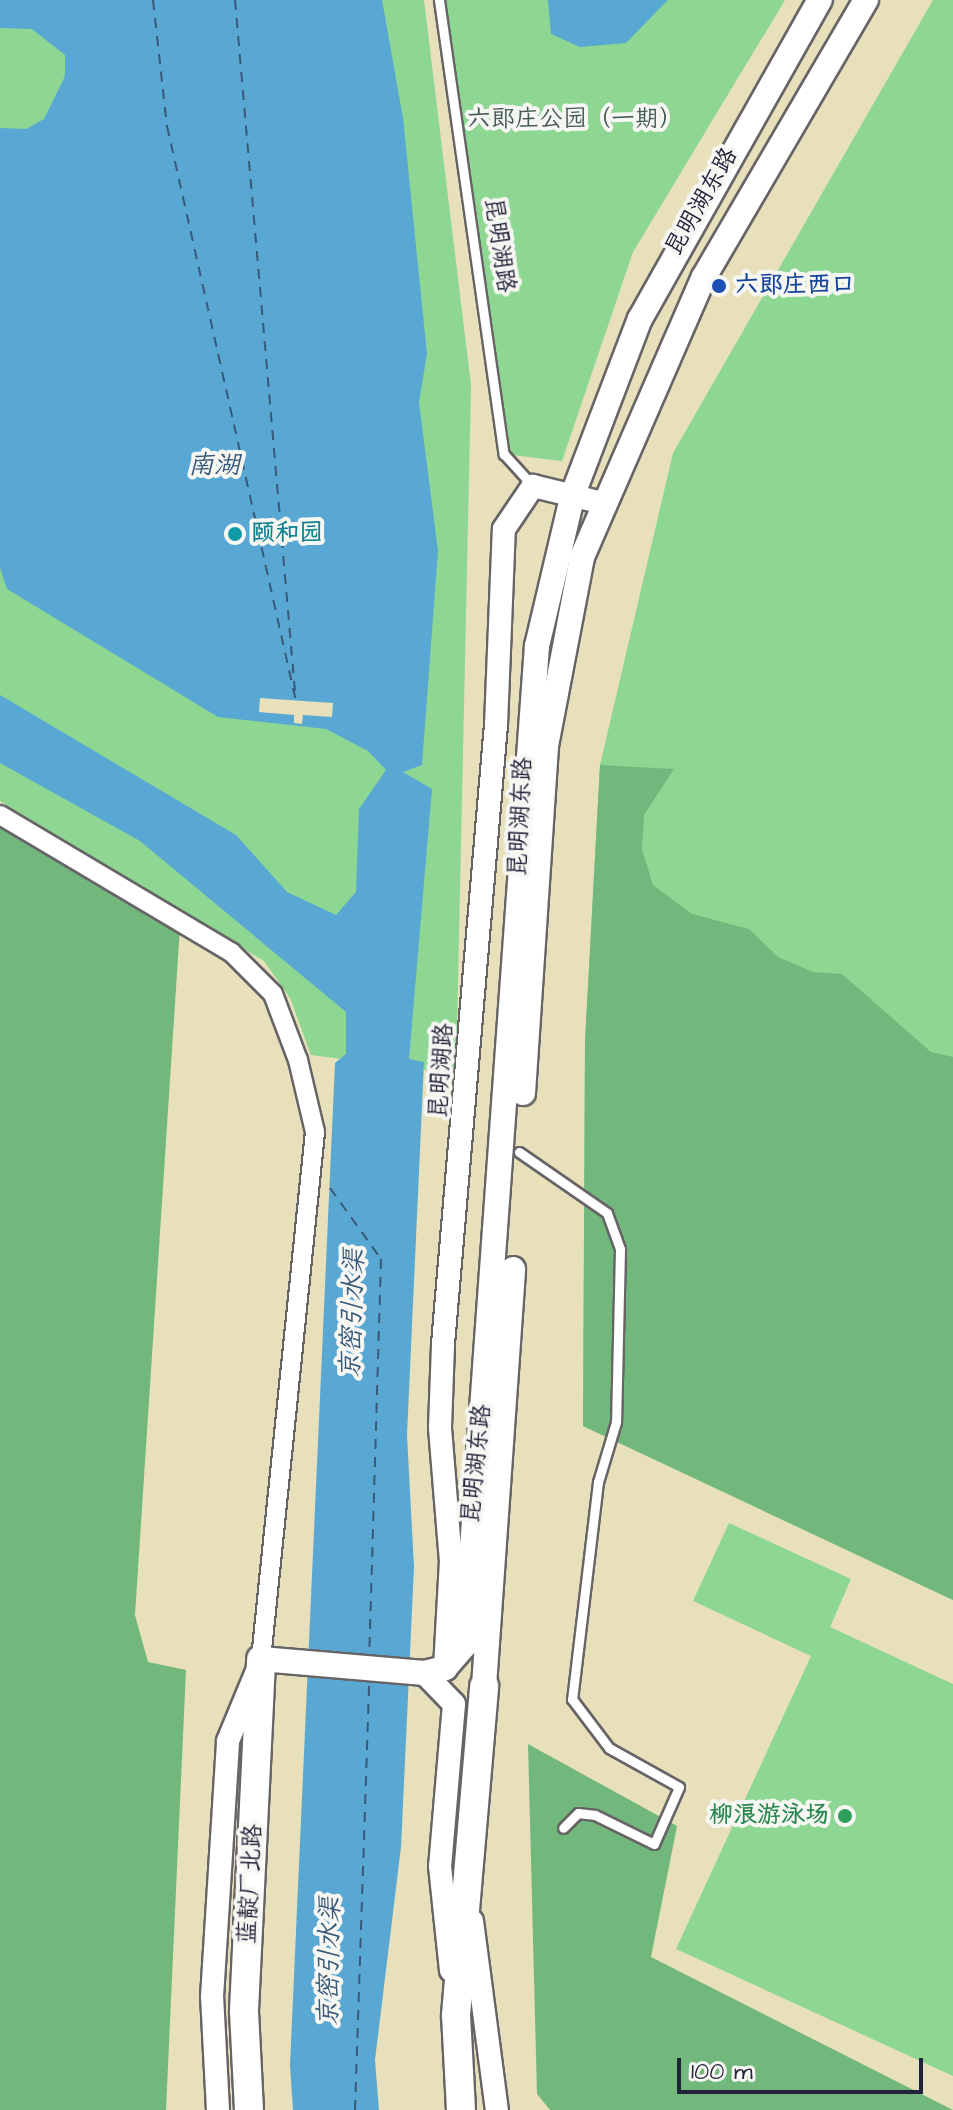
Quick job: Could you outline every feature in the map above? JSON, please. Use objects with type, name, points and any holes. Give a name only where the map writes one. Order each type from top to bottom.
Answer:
[{"type":"highway","name":"蓝靛厂北路","points":[[249,2110],[244,2010],[261,1659]]},
{"type":"highway","points":[[461,2110],[456,2015],[484,1686]]},
{"type":"highway","points":[[456,2015],[478,2110]]},
{"type":"main road","name":"昆明湖东路","points":[[435,1671],[465,1645],[471,1509],[495,1302],[525,741],[537,646],[573,494],[669,257],[820,0]]},
{"type":"main road","name":"昆明湖东路","points":[[484,1686],[546,746],[560,650],[603,503],[704,277],[866,0]]},
{"type":"main road","points":[[261,1659],[435,1671]]},
{"type":"street","points":[[533,486],[603,503]]},
{"type":"street","name":"昆明湖路","points":[[435,1671],[451,1562],[440,1427],[443,1344],[496,725],[504,529],[533,486]]},
{"type":"street","points":[[0,815],[231,952],[273,994],[298,1060],[315,1132],[261,1659],[228,1741],[212,1997],[218,2110]]},
{"type":"street","points":[[435,1671],[454,1704],[440,1866],[456,2015]]},
{"type":"street","points":[[467,1872],[497,2110]]},
{"type":"lane","name":"昆明湖路","points":[[439,0],[504,454],[533,486]]},
{"type":"lane","points":[[519,1152],[607,1213],[620,1249],[616,1422],[598,1482],[572,1699],[609,1748],[679,1787],[654,1844],[595,1815],[578,1813],[563,1828]]},
{"type":"green space","name":"南湖","points":[[0,0],[424,0],[471,385],[456,1074],[311,1055],[290,998],[264,961],[0,801]]},
{"type":"green space","name":"六郎庄公园（一期）","points":[[439,0],[785,0],[633,252],[562,461],[504,454]]},
{"type":"green space","points":[[933,0],[953,0],[953,1600],[583,1426],[585,1041],[600,765],[673,453]]},
{"type":"green space","points":[[600,765],[674,769],[644,815],[642,849],[653,885],[692,914],[749,929],[778,957],[813,972],[842,974],[931,1052],[953,1057],[953,1600],[583,1426],[585,1041]]},
{"type":"green space","points":[[0,819],[180,927],[135,1615],[148,1662],[186,1670],[166,2110],[0,2110]]},
{"type":"green space","name":"柳浪游泳场","points":[[729,1523],[851,1579],[830,1627],[953,1684],[953,2076],[676,1949],[811,1656],[693,1601]]},
{"type":"green space","points":[[528,1744],[677,1826],[651,1957],[953,2110],[550,2110],[537,2094]]},
{"type":"water","name":"南湖","points":[[0,0],[382,0],[403,118],[427,354],[419,402],[438,551],[422,765],[403,772],[432,789],[409,1059],[424,1062],[407,1435],[414,1567],[401,1847],[375,2060],[379,2110],[293,2110],[290,2065],[335,1063],[346,1054],[346,1012],[140,841],[0,763],[0,695],[236,835],[287,892],[336,915],[356,892],[359,809],[386,770],[368,751],[326,729],[218,717],[7,589],[0,568],[0,128],[26,129],[44,119],[65,76],[65,55],[32,29],[0,28]]},
{"type":"water","points":[[548,0],[668,0],[626,43],[580,47],[551,34]]},
{"type":"pier","points":[[260,698],[333,703],[332,717],[303,715],[302,724],[294,723],[294,715],[259,712]]},
{"type":"ferry route","points":[[153,0],[167,126],[296,701]]},
{"type":"ferry route","points":[[235,0],[295,692]]},
{"type":"ferry route","points":[[330,1188],[381,1259],[369,1657]]},
{"type":"ferry route","points":[[355,2110],[369,1679]]},
{"type":"place","name":"六郎庄西口","points":[[719,286]]},
{"type":"place","name":"颐和园","points":[[235,534]]},
{"type":"place","name":"柳浪游泳场","points":[[845,1816]]},
{"type":"water label","name":"京密引水渠","points":[[353,1314]]},
{"type":"water label","name":"京密引水渠","points":[[330,1962]]}]
